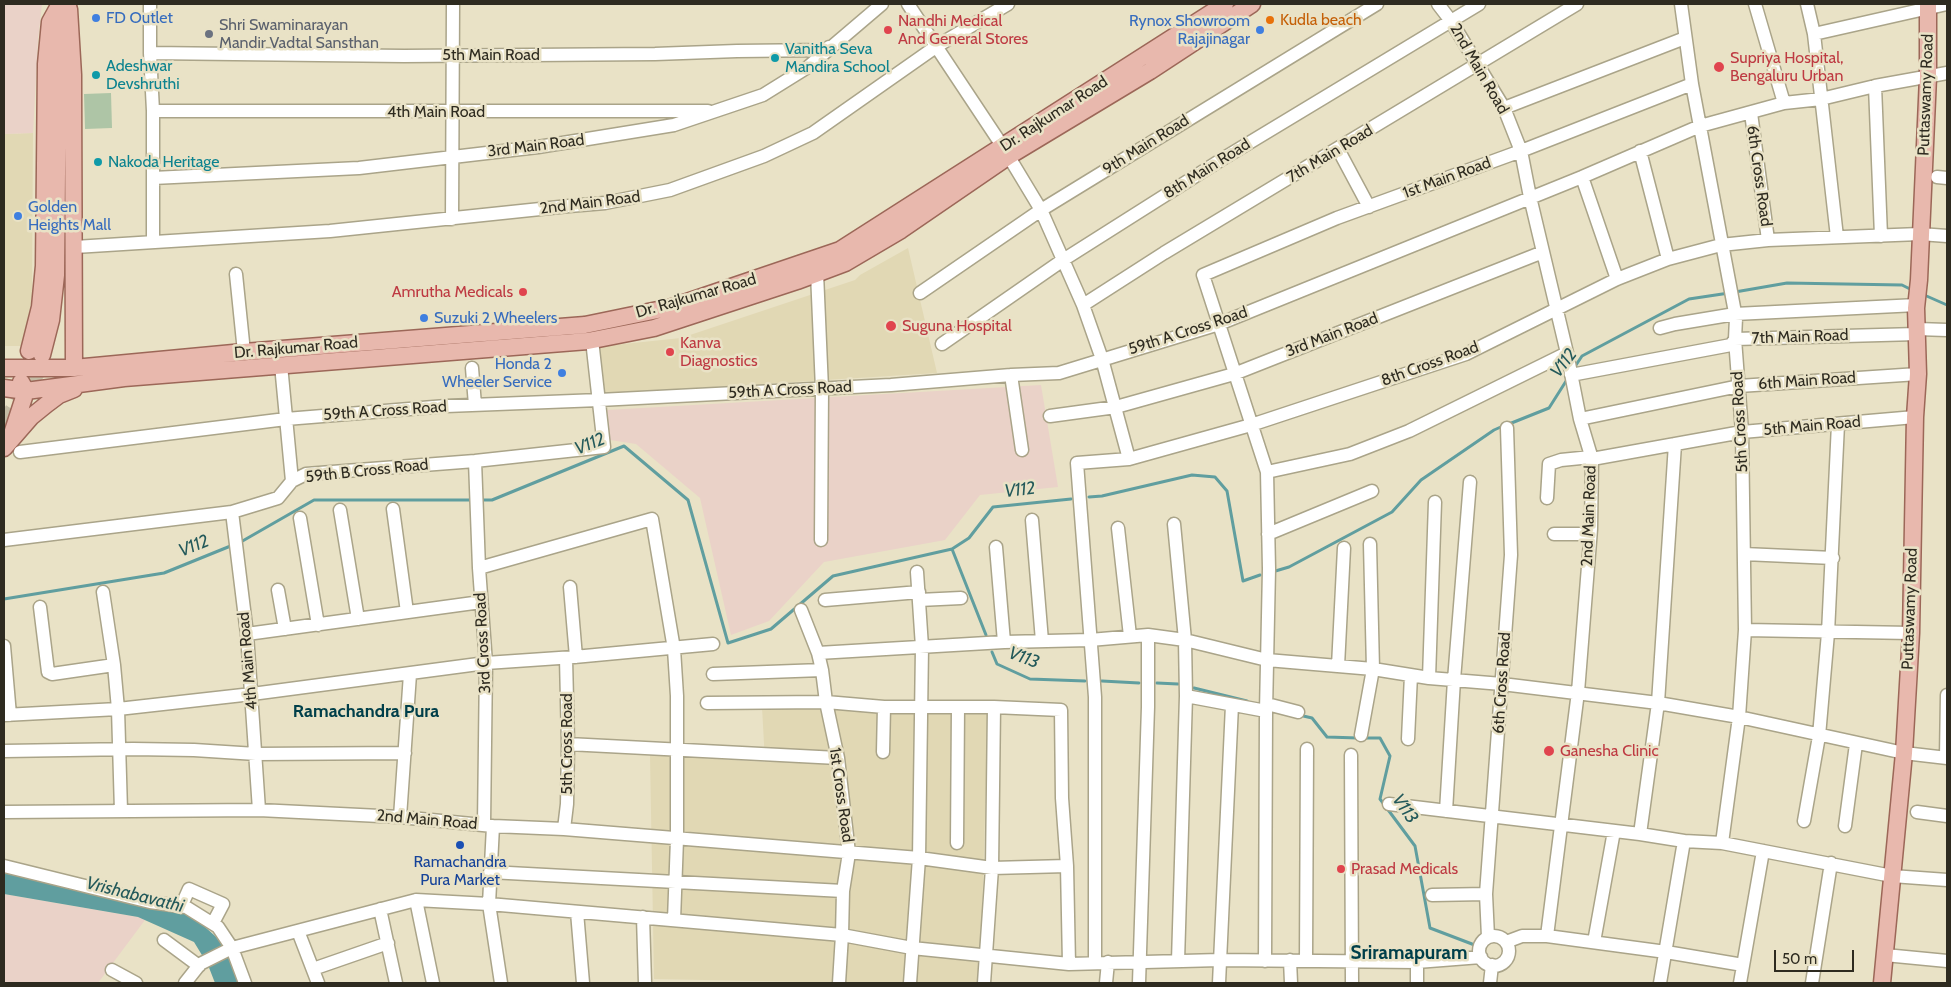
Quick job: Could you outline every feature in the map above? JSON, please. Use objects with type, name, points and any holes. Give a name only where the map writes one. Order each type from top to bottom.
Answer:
[{"type":"main road","name":"Dr. Rajkumar Road","points":[[89,383],[124,378],[592,340],[654,328],[798,281],[845,264],[901,230],[1006,152],[1225,4]]},
{"type":"main road","name":"Dr. Rajkumar Road","points":[[7,372],[584,325],[672,307],[840,250],[1006,152],[1150,71],[1252,4]]},
{"type":"main road","points":[[68,6],[61,33],[58,70],[54,296],[48,332],[36,353],[44,266],[46,64],[50,22],[68,6]]},
{"type":"main road","points":[[68,6],[73,75],[74,368]]},
{"type":"main road","name":"Puttaswamy Road","points":[[1882,983],[1904,754],[1910,633],[1915,417],[1918,374],[1917,293],[1928,77],[1928,6]]},
{"type":"main road","points":[[7,372],[26,391]]},
{"type":"main road","points":[[4,388],[26,391],[89,383]]},
{"type":"main road","points":[[11,447],[32,416],[59,396],[89,383]]},
{"type":"main road","points":[[11,447],[26,391]]},
{"type":"street","points":[[150,4],[153,111],[153,242]]},
{"type":"street","points":[[452,219],[453,4]]},
{"type":"street","name":"3rd Main Road","points":[[153,178],[359,168],[538,147],[674,125],[763,95],[808,67],[882,4]]},
{"type":"street","points":[[908,4],[1006,152],[1041,210],[1083,305],[1102,358],[1129,459]]},
{"type":"street","name":"2nd Main Road","points":[[74,247],[330,231],[569,206],[605,204],[670,190],[764,156],[813,134],[937,46],[1008,4]]},
{"type":"street","name":"9th Main Road","points":[[920,293],[1041,210],[1377,4]]},
{"type":"street","name":"2nd Main Road","points":[[1438,4],[1451,21],[1504,108],[1521,151],[1571,371],[1580,419],[1591,458],[1590,534],[1578,692],[1546,936]]},
{"type":"street","name":"8th Main Road","points":[[942,344],[1063,260],[1224,158],[1479,4]]},
{"type":"street","name":"7th Main Road","points":[[1083,305],[1577,4]]},
{"type":"street","name":"5th Cross Road","points":[[1681,4],[1692,84],[1735,314],[1742,432],[1745,630],[1738,717],[1722,843]]},
{"type":"street","points":[[1755,4],[1784,103]]},
{"type":"street","points":[[1807,4],[1814,34],[1837,237]]},
{"type":"street","points":[[1814,34],[1928,6],[1947,4]]},
{"type":"street","points":[[1504,108],[1685,38]]},
{"type":"street","name":"5th Main Road","points":[[150,53],[404,56],[655,54],[824,50],[831,46]]},
{"type":"street","points":[[1928,77],[1947,73]]},
{"type":"street","name":"59th A Cross Road","points":[[11,447],[286,419],[475,405],[822,389],[1059,373],[1102,358],[1219,324],[1582,177],[1700,126],[1784,103],[1821,99],[1875,86],[1928,77]]},
{"type":"street","name":"1st Main Road","points":[[1219,324],[1203,275],[1338,218],[1521,151],[1692,84]]},
{"type":"street","points":[[1875,86],[1881,236]]},
{"type":"street","name":"4th Main Road","points":[[153,111],[718,111]]},
{"type":"street","name":"6th Cross Road","points":[[1751,113],[1768,240]]},
{"type":"street","points":[[1338,149],[1369,206]]},
{"type":"street","points":[[1640,151],[1668,259]]},
{"type":"street","points":[[1582,177],[1617,279]]},
{"type":"street","name":"8th Cross Road","points":[[1090,640],[1077,464],[1129,459],[1251,425],[1466,354],[1617,279],[1668,259],[1721,245],[1768,240],[1837,237],[1920,234],[1947,236]]},
{"type":"street","name":"3rd Main Road","points":[[1050,416],[1116,407],[1234,374],[1543,252]]},
{"type":"street","points":[[817,273],[822,389],[821,540]]},
{"type":"street","points":[[236,274],[244,352]]},
{"type":"street","points":[[1660,328],[1735,314],[1917,293]]},
{"type":"street","points":[[1219,324],[1267,472],[1265,961]]},
{"type":"street","name":"7th Main Road","points":[[1571,371],[1598,370],[1732,345],[1735,339],[1947,330]]},
{"type":"street","name":"59th B Cross Road","points":[[4,540],[232,512],[278,498],[292,481],[306,474],[475,461],[604,447],[592,340]]},
{"type":"street","points":[[1267,472],[1350,454],[1408,431],[1567,353]]},
{"type":"street","points":[[281,365],[292,481]]},
{"type":"street","points":[[472,368],[475,405]]},
{"type":"street","name":"6th Main Road","points":[[1580,419],[1739,386],[1918,374]]},
{"type":"street","points":[[1011,375],[1022,450]]},
{"type":"street","name":"5th Main Road","points":[[1547,498],[1550,464],[1561,460],[1591,458],[1742,432],[1915,417]]},
{"type":"street","points":[[1804,821],[1818,736],[1828,633],[1838,424]]},
{"type":"street","name":"6th Cross Road","points":[[1488,937],[1486,894],[1511,555],[1507,428]]},
{"type":"street","points":[[1640,834],[1658,703],[1675,444]]},
{"type":"street","name":"3rd Cross Road","points":[[475,461],[479,568],[486,663],[489,904],[501,983]]},
{"type":"street","points":[[1446,811],[1454,680],[1470,482]]},
{"type":"street","points":[[1268,534],[1372,491]]},
{"type":"street","points":[[1429,678],[1435,502]]},
{"type":"street","points":[[393,509],[407,612]]},
{"type":"street","points":[[340,510],[358,619]]},
{"type":"street","name":"4th Main Road","points":[[232,512],[247,634],[259,810]]},
{"type":"street","points":[[300,518],[318,625]]},
{"type":"street","points":[[479,568],[652,519],[674,649],[677,696],[677,882],[674,920]]},
{"type":"street","points":[[1032,520],[1042,641]]},
{"type":"street","points":[[1174,524],[1185,640],[1186,696],[1178,961]]},
{"type":"street","points":[[1118,528],[1130,636]]},
{"type":"street","points":[[1554,534],[1590,534]]},
{"type":"street","points":[[1361,735],[1373,669],[1370,544]]},
{"type":"street","points":[[996,546],[1004,642]]},
{"type":"street","points":[[1338,666],[1344,548]]},
{"type":"street","points":[[1744,554],[1833,558]]},
{"type":"street","points":[[910,983],[919,858],[922,707],[922,647],[918,572]]},
{"type":"street","name":"5th Cross Road","points":[[564,829],[567,804],[571,657],[570,587]]},
{"type":"street","points":[[278,590],[285,629]]},
{"type":"street","points":[[103,592],[118,708],[121,811]]},
{"type":"street","points":[[825,600],[919,596],[961,598]]},
{"type":"street","points":[[247,634],[481,602]]},
{"type":"street","points":[[40,607],[48,672],[52,674],[114,666]]},
{"type":"street","name":"1st Cross Road","points":[[801,610],[818,653],[822,670],[826,702],[838,758],[849,854],[843,891],[839,983]]},
{"type":"street","points":[[1745,630],[1910,633]]},
{"type":"street","points":[[1138,983],[1148,707],[1148,635]]},
{"type":"street","points":[[818,653],[1004,642],[1090,640],[1148,635],[1185,640],[1267,660],[1373,669],[1429,678],[1578,692],[1658,703],[1738,717],[1904,754],[1947,758],[1947,695]]},
{"type":"street","points":[[1090,640],[1095,697],[1102,962],[1106,983]]},
{"type":"street","points":[[4,646],[7,714],[118,708],[252,694],[486,663],[674,649],[714,644]]},
{"type":"street","points":[[713,674],[822,670]]},
{"type":"street","points":[[400,817],[410,674]]},
{"type":"street","points":[[1408,739],[1411,675]]},
{"type":"street","points":[[1186,696],[1232,706],[1266,707],[1298,712]]},
{"type":"street","points":[[707,703],[826,702],[884,707],[994,707],[1061,710],[1062,798],[1067,866],[1069,964]]},
{"type":"street","points":[[1219,983],[1232,706]]},
{"type":"street","points":[[883,752],[884,707]]},
{"type":"street","points":[[957,843],[958,707]]},
{"type":"street","points":[[984,983],[992,868],[994,707]]},
{"type":"street","points":[[568,744],[838,758]]},
{"type":"street","points":[[1845,826],[1856,744]]},
{"type":"street","points":[[1306,960],[1307,749]]},
{"type":"street","points":[[4,751],[194,750],[256,754],[405,752]]},
{"type":"street","points":[[1351,755],[1352,983]]},
{"type":"street","points":[[1389,804],[1684,841],[1722,843],[1892,876],[1947,880]]},
{"type":"street","name":"2nd Main Road","points":[[4,812],[259,810],[400,817],[488,825],[564,829],[849,854],[919,858],[992,868],[1067,866]]},
{"type":"street","points":[[1917,812],[1947,816]]},
{"type":"street","points":[[1594,942],[1614,831]]},
{"type":"street","points":[[1660,983],[1684,841]]},
{"type":"street","points":[[1740,983],[1763,851]]},
{"type":"street","points":[[1812,983],[1831,863]]},
{"type":"street","points":[[4,866],[150,902],[186,907],[218,926],[231,948],[245,983]]},
{"type":"street","points":[[490,872],[843,891]]},
{"type":"street","points":[[181,906],[189,889],[223,904],[213,923]]},
{"type":"street","points":[[1432,895],[1486,894]]},
{"type":"street","points":[[416,900],[433,983]]},
{"type":"street","points":[[185,983],[200,965],[231,948],[416,900],[489,904],[842,935],[912,948],[1069,964],[1220,960],[1417,962],[1481,958]]},
{"type":"street","points":[[380,909],[396,983]]},
{"type":"street","points":[[577,912],[583,983]]},
{"type":"street","points":[[643,918],[645,983]]},
{"type":"street","points":[[298,930],[318,983]]},
{"type":"street","points":[[1498,936],[1506,942],[1507,956],[1501,963],[1487,964],[1481,958],[1479,948],[1481,943],[1488,937],[1498,936]]},
{"type":"street","points":[[1506,942],[1522,936],[1546,936],[1666,952],[1743,965]]},
{"type":"street","points":[[164,940],[200,965]]},
{"type":"street","points":[[313,969],[388,943]]},
{"type":"street","points":[[1885,955],[1947,961]]},
{"type":"street","points":[[1290,960],[1291,983]]},
{"type":"street","points":[[1417,962],[1417,983]]},
{"type":"street","points":[[1490,983],[1492,965]]},
{"type":"street","points":[[112,970],[136,983]]},
{"type":"shaded area","points":[[4,4],[42,4],[33,133],[4,134]]},
{"type":"shaded area","name":"Golden Heights Mall","points":[[33,133],[32,298],[22,346],[4,346],[4,134]]},
{"type":"shaded area","points":[[908,248],[937,373],[603,394],[595,347],[681,338],[855,280],[860,275]]},
{"type":"shaded area","points":[[1041,385],[1058,487],[980,495],[945,540],[824,562],[769,621],[731,635],[700,498],[636,444],[610,440],[607,410]]},
{"type":"shaded area","points":[[762,707],[988,713],[980,983],[804,983],[654,979],[650,755],[765,762]]},
{"type":"shaded area","points":[[4,894],[138,917],[145,920],[98,983],[8,983],[4,982]]},
{"type":"green space","points":[[111,93],[112,128],[85,129],[84,94]]},
{"type":"water","points":[[4,873],[132,903],[185,909],[224,944],[239,983],[215,983],[208,965],[194,942],[138,917],[4,894]]},
{"type":"waterway","name":"V112","points":[[1735,292],[1787,283],[1902,285],[1912,290]]},
{"type":"waterway","name":"V112","points":[[1574,368],[1582,356],[1689,299],[1729,293]]},
{"type":"waterway","name":"V112","points":[[1922,294],[1947,305]]},
{"type":"waterway","name":"V112","points":[[1509,424],[1549,408],[1568,378]]},
{"type":"waterway","name":"V112","points":[[1272,572],[1289,567],[1392,512],[1421,480],[1494,430],[1503,426]]},
{"type":"waterway","name":"V112","points":[[480,500],[492,500],[624,446],[688,500],[728,643],[771,629],[833,576],[952,549],[969,538],[993,507],[1071,499]]},
{"type":"waterway","name":"V112","points":[[1089,497],[1102,496],[1192,475],[1215,477],[1227,491],[1243,581],[1260,575]]},
{"type":"waterway","name":"V112","points":[[239,543],[314,500],[473,500]]},
{"type":"waterway","name":"V112","points":[[4,599],[164,573],[233,545]]},
{"type":"waterway","name":"V113","points":[[952,549],[986,635]]},
{"type":"waterway","name":"V113","points":[[992,652],[997,664],[1030,679],[1085,681]]},
{"type":"waterway","name":"V113","points":[[1102,681],[1139,683]]},
{"type":"waterway","name":"V113","points":[[1157,683],[1178,684]]},
{"type":"waterway","name":"V113","points":[[1194,688],[1247,701]]},
{"type":"waterway","name":"V113","points":[[1299,715],[1312,718],[1327,737],[1358,738]]},
{"type":"waterway","name":"V113","points":[[1364,738],[1380,738],[1390,756],[1380,799],[1415,846],[1430,928],[1472,944],[1479,949]]},
{"type":"tunnel","points":[[4,423],[38,371],[42,357]]},
{"type":"place","name":"FD Outlet","points":[[96,18]]},
{"type":"place","name":"Kudla beach","points":[[1270,20]]},
{"type":"place","name":"Nandhi Medical And General Stores","points":[[888,30]]},
{"type":"place","name":"Rynox Showroom Rajajinagar","points":[[1260,30]]},
{"type":"place","name":"Shri Swaminarayan Mandir Vadtal Sansthan","points":[[209,34]]},
{"type":"place","name":"Vanitha Seva Mandira School","points":[[775,58]]},
{"type":"place","name":"Supriya Hospital, Bengaluru Urban","points":[[1719,67]]},
{"type":"place","name":"Adeshwar Devshruthi","points":[[96,75]]},
{"type":"place","name":"Nakoda Heritage","points":[[98,162]]},
{"type":"place","name":"Golden Heights Mall","points":[[18,216]]},
{"type":"place","name":"Amrutha Medicals","points":[[523,292]]},
{"type":"place","name":"Suzuki 2 Wheelers","points":[[424,318]]},
{"type":"place","name":"Suguna Hospital","points":[[891,326]]},
{"type":"place","name":"Kanva Diagnostics","points":[[670,352]]},
{"type":"place","name":"Honda 2 Wheeler Service","points":[[562,373]]},
{"type":"place","name":"Ganesha Clinic","points":[[1549,751]]},
{"type":"place","name":"Ramachandra Pura Market","points":[[460,845]]},
{"type":"place","name":"Prasad Medicals","points":[[1341,869]]},
{"type":"district","name":"Ramachandra Pura","points":[[366,712]]},
{"type":"district","name":"Sriramapuram","points":[[1409,953]]},
{"type":"water label","name":"Vrishabavathi","points":[[135,895]]}]
